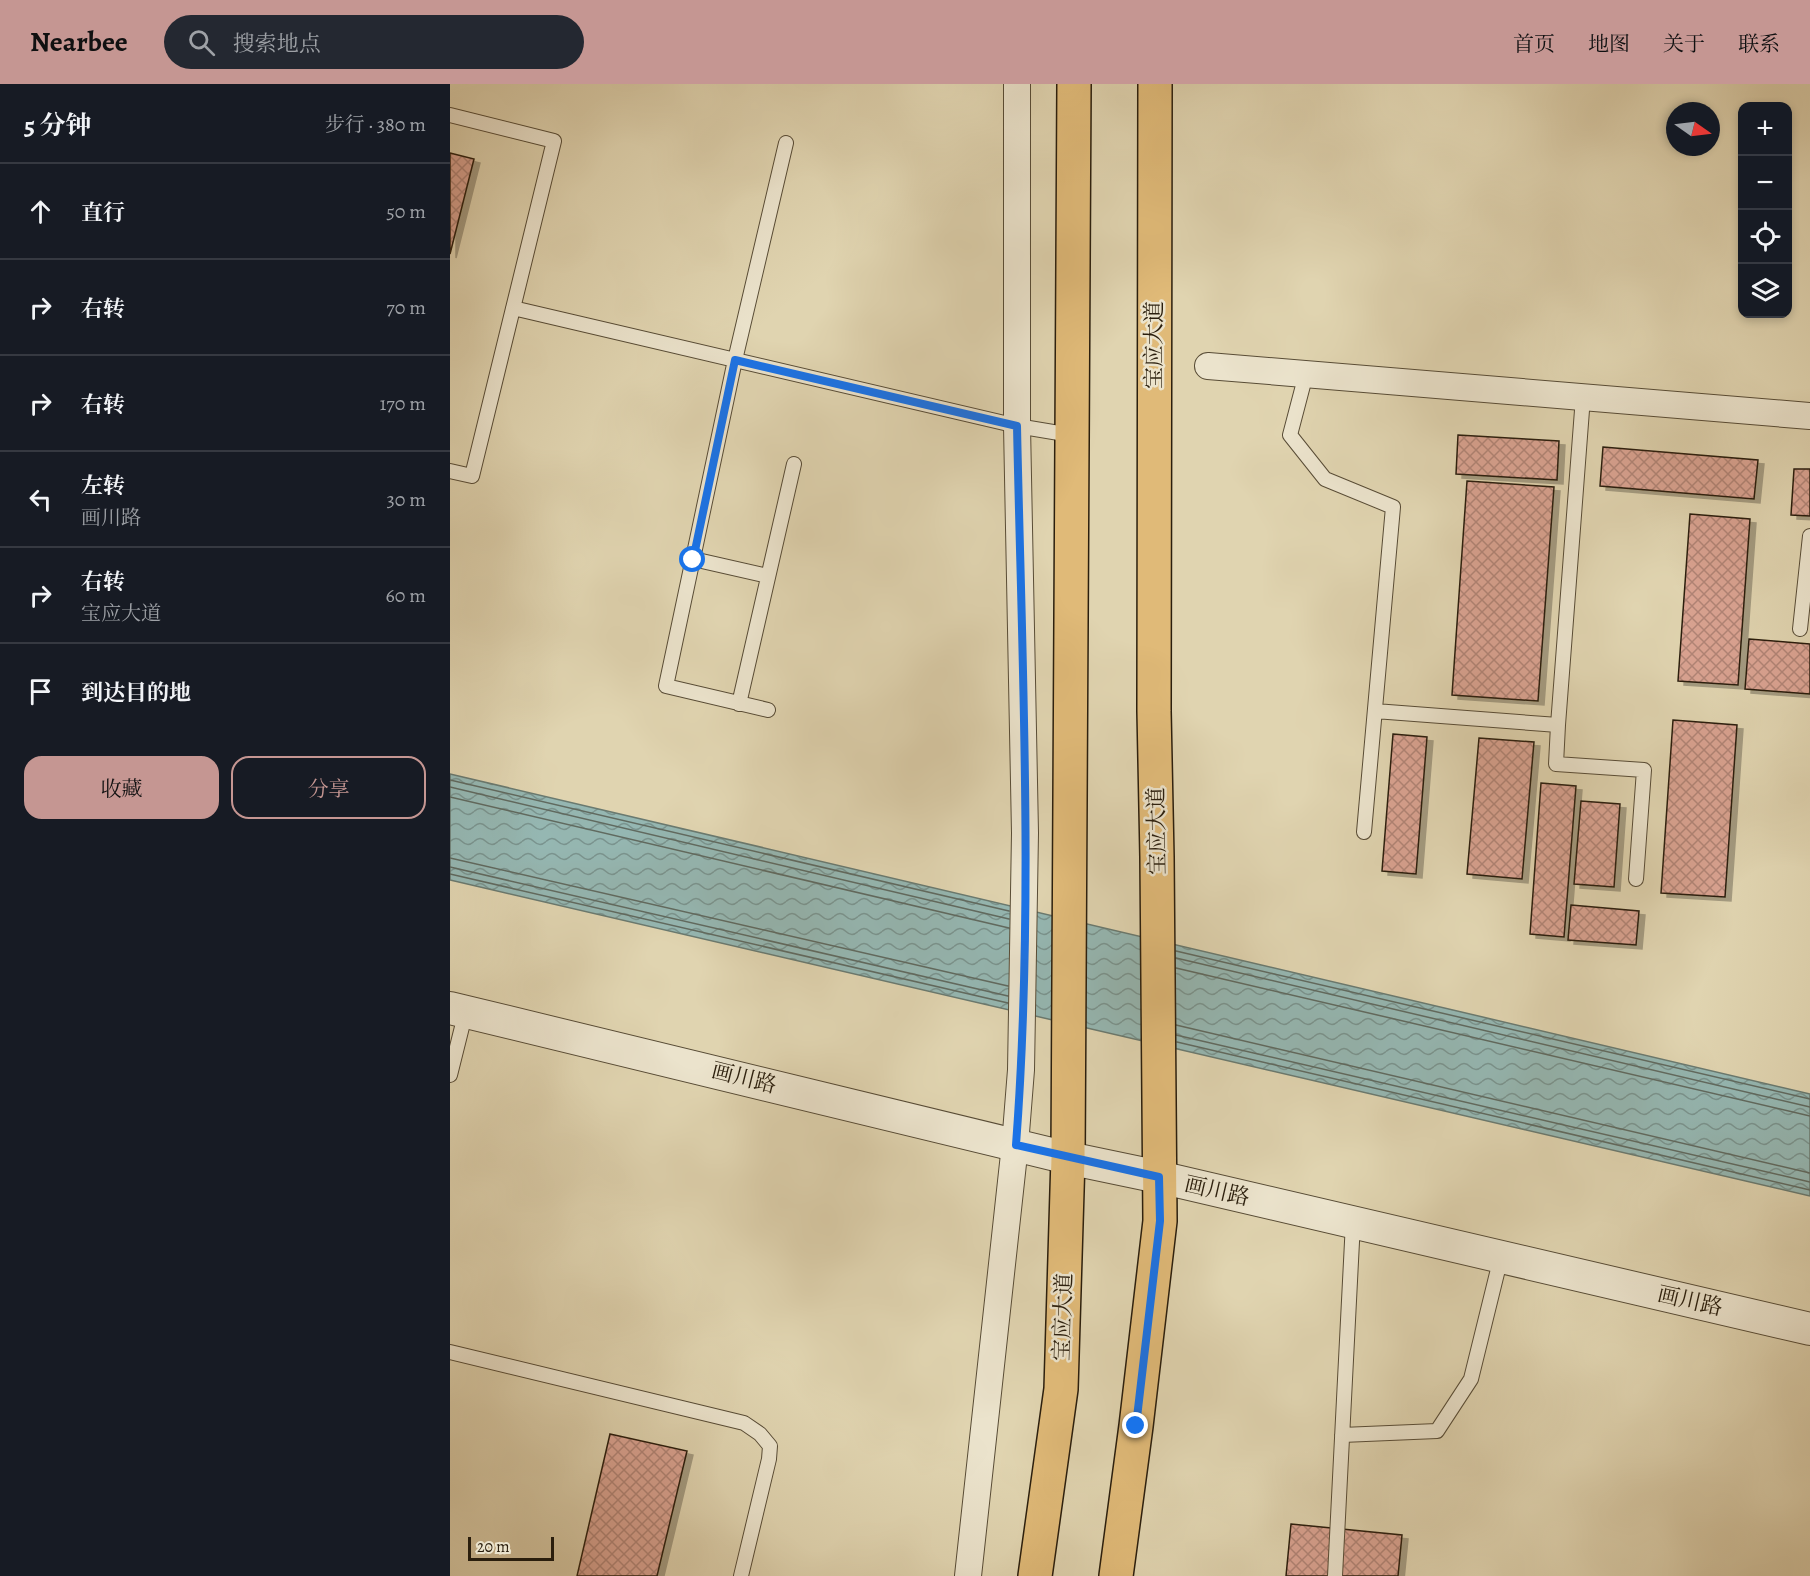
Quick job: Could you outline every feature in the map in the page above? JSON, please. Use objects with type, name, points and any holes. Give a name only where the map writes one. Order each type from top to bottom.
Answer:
[{"type":"main road","name":"宝应大道","points":[[1035,1576],[1061,1389],[1068,1158],[1074,84]]},
{"type":"main road","name":"宝应大道","points":[[1116,1576],[1160,1221],[1154,711],[1155,84]]},
{"type":"street","points":[[968,1576],[1016,1145],[1021,1070],[1025,832],[1017,426],[1017,84]]},
{"type":"street","points":[[1208,366],[1810,416]]},
{"type":"street","name":"画川路","points":[[458,1010],[1068,1158],[1159,1177],[1810,1329]]},
{"type":"lane","points":[[450,115],[554,141],[472,476],[450,471]]},
{"type":"lane","points":[[768,710],[666,686],[735,360],[786,143]]},
{"type":"lane","points":[[513,308],[1017,426],[1071,435]]},
{"type":"lane","points":[[1306,374],[1290,435],[1325,479],[1393,507],[1364,832]]},
{"type":"lane","points":[[1583,397],[1556,764],[1644,770],[1636,879]]},
{"type":"lane","points":[[739,704],[794,464]]},
{"type":"lane","points":[[1800,629],[1810,536]]},
{"type":"lane","points":[[693,560],[768,576]]},
{"type":"lane","points":[[1375,711],[1558,726]]},
{"type":"lane","points":[[450,1075],[458,1010]]},
{"type":"lane","points":[[1335,1576],[1353,1222]]},
{"type":"lane","points":[[1342,1435],[1437,1431],[1471,1379],[1501,1257]]},
{"type":"lane","points":[[450,1352],[744,1423],[760,1434],[770,1446],[769,1459],[741,1576]]},
{"type":"water","points":[[450,774],[1810,1094],[1810,1196],[450,880]]},
{"type":"building","points":[[450,153],[474,159],[450,254]]},
{"type":"building","points":[[1458,435],[1559,441],[1557,480],[1456,474]]},
{"type":"building","points":[[1603,447],[1758,460],[1754,499],[1600,486]]},
{"type":"building","points":[[1794,469],[1810,469],[1810,516],[1791,515]]},
{"type":"building","points":[[1467,481],[1554,487],[1538,701],[1452,695]]},
{"type":"building","points":[[1690,514],[1750,519],[1738,685],[1678,681]]},
{"type":"building","points":[[1749,639],[1810,644],[1810,694],[1745,689]]},
{"type":"building","points":[[1673,720],[1737,725],[1725,897],[1661,893]]},
{"type":"building","points":[[1393,734],[1427,737],[1416,874],[1382,871]]},
{"type":"building","points":[[1479,738],[1534,742],[1522,879],[1467,874]]},
{"type":"building","points":[[1541,783],[1576,786],[1564,937],[1530,934]]},
{"type":"building","points":[[1581,801],[1620,804],[1614,887],[1574,884]]},
{"type":"building","points":[[1571,905],[1639,911],[1636,945],[1568,940]]},
{"type":"building","points":[[610,1434],[687,1451],[657,1576],[577,1576]]},
{"type":"building","points":[[1291,1524],[1402,1535],[1398,1576],[1286,1576]]},
{"type":"route","points":[[693,560],[735,360],[1017,426],[1025,832],[1021,1070],[1016,1145],[1159,1177],[1160,1221],[1136,1426]]}]
